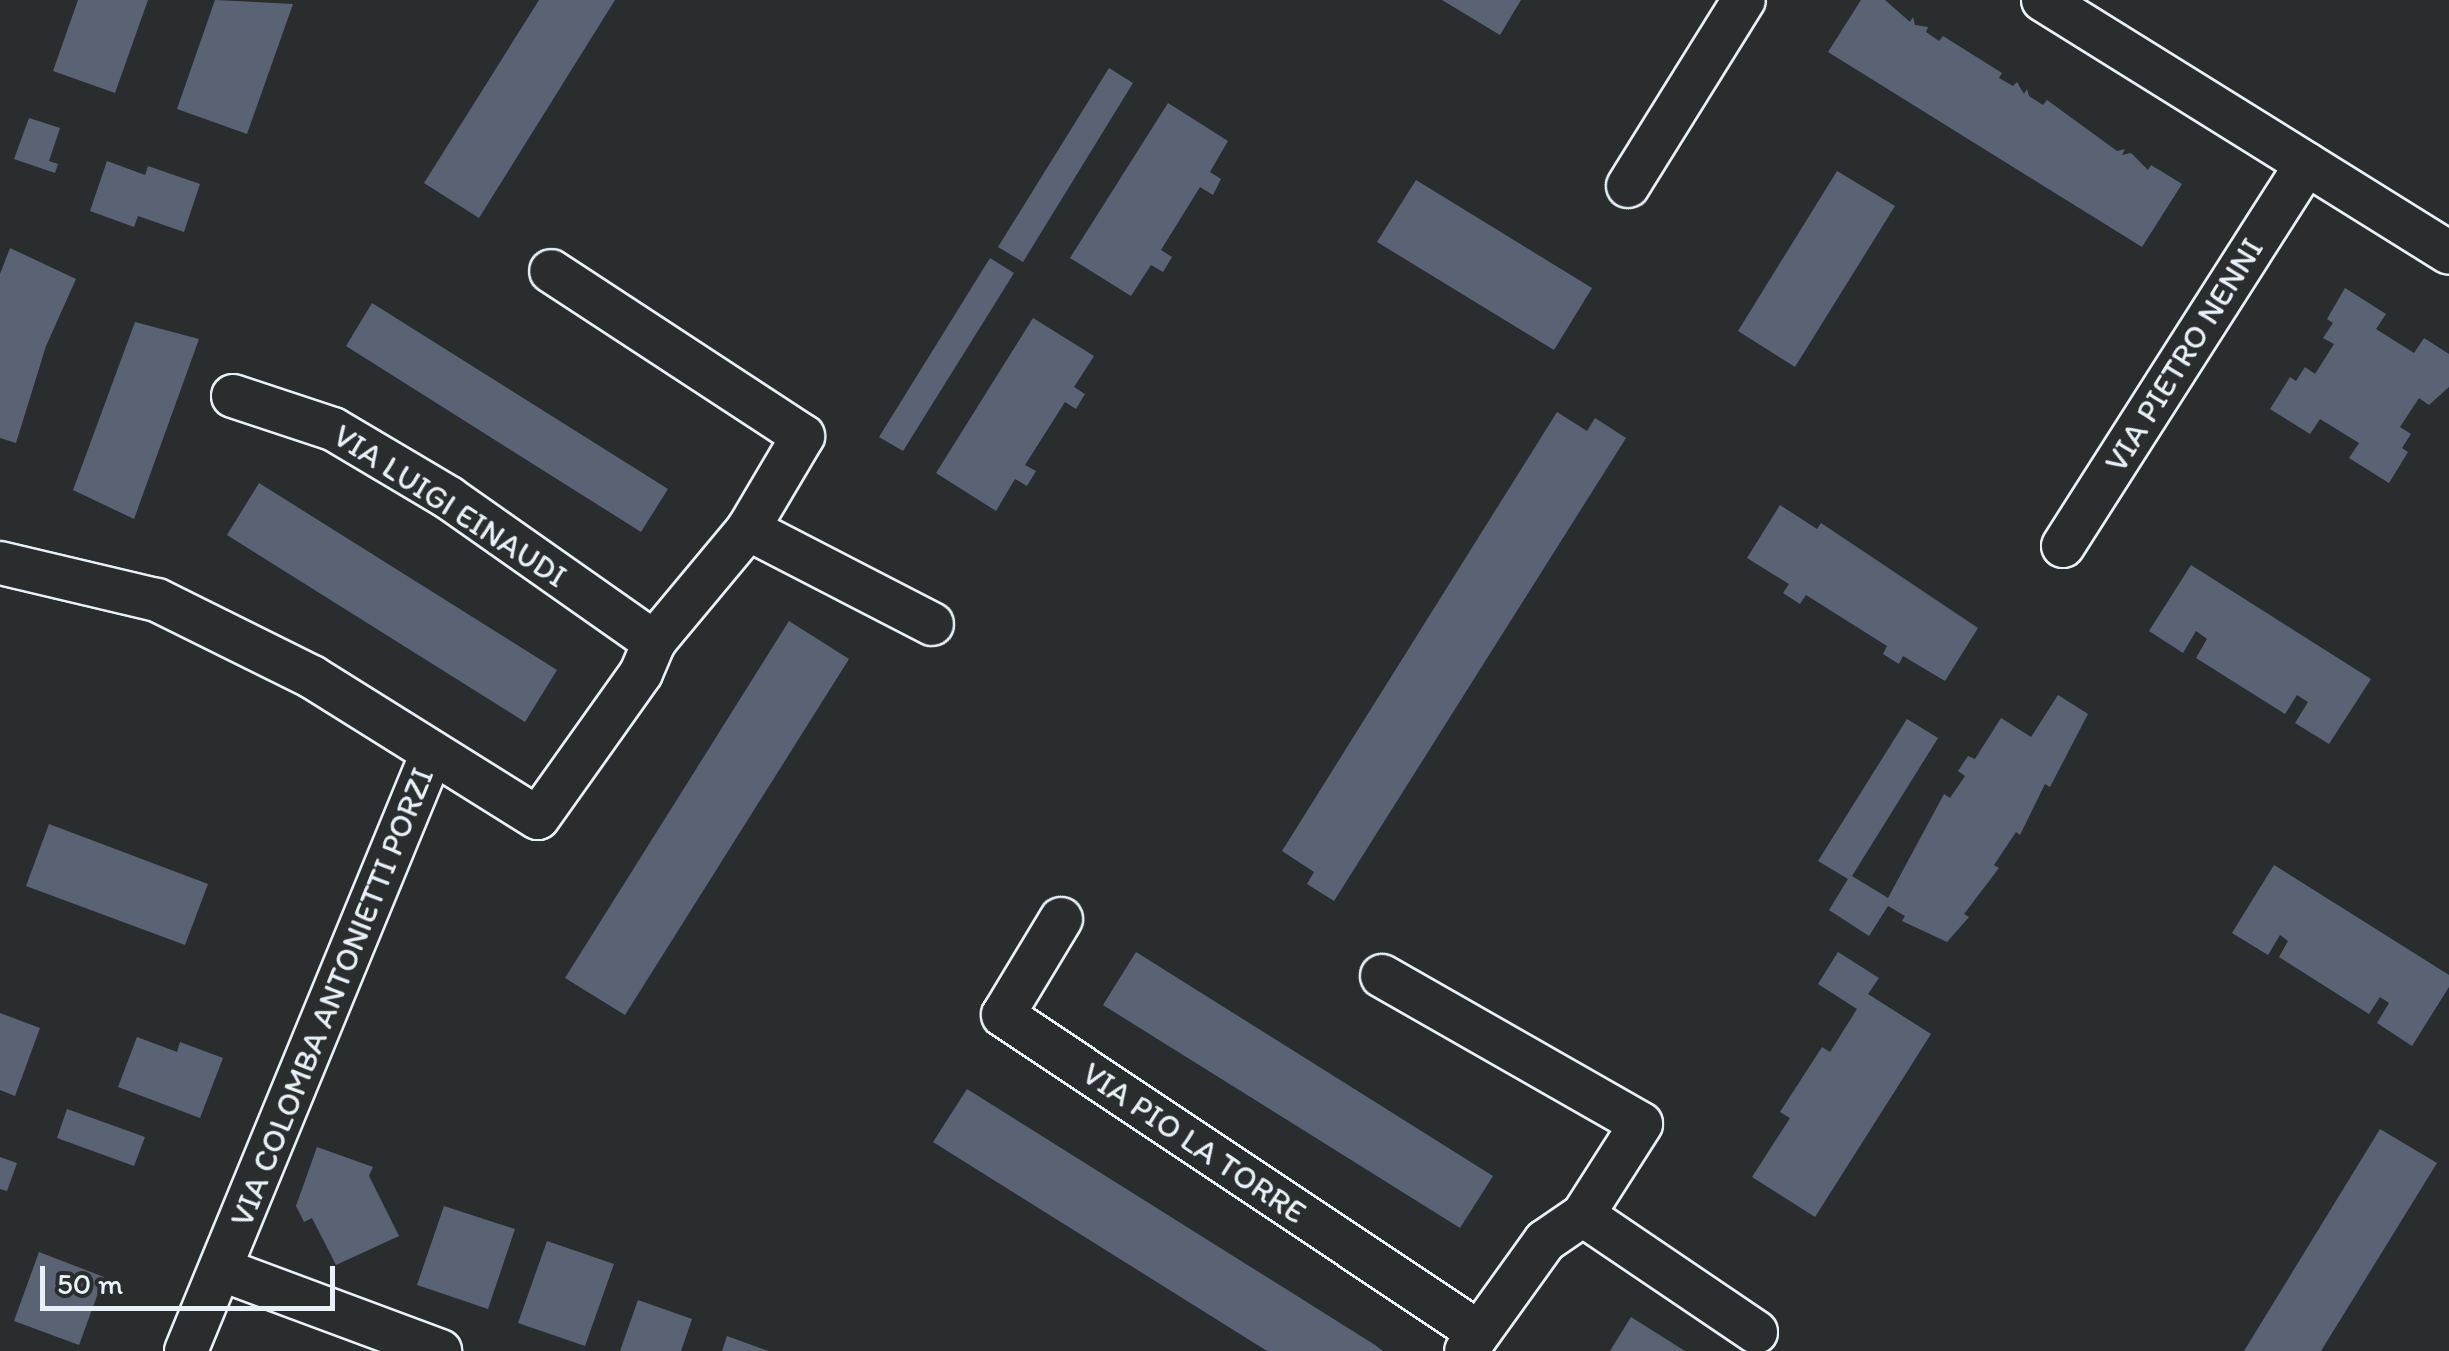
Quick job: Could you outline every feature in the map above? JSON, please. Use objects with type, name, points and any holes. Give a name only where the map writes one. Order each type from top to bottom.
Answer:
[{"type":"street","points":[[1628,186],[1744,0]]},
{"type":"street","points":[[2043,0],[2449,253]]},
{"type":"street","name":"VIA PIETRO NENNI","points":[[2063,546],[2306,164]]},
{"type":"street","points":[[0,564],[157,600],[312,678],[538,818],[641,672],[654,642],[748,529],[803,436],[551,271]]},
{"type":"street","name":"VIA LUIGI EINAUDI","points":[[233,396],[333,429],[450,498],[654,642]]},
{"type":"street","points":[[748,529],[932,624]]},
{"type":"street","name":"VIA COLOMBA ANTONIETTI PORZI","points":[[186,1351],[432,753]]},
{"type":"street","name":"VIA PIO LA TORRE","points":[[1062,919],[1004,1016],[1472,1341]]},
{"type":"street","points":[[1382,976],[1641,1124],[1583,1216],[1546,1241],[1472,1341]]},
{"type":"street","points":[[1583,1216],[1756,1332]]},
{"type":"street","points":[[220,1269],[440,1351]]},
{"type":"building","points":[[78,0],[148,0],[115,93],[53,71]]},
{"type":"building","points":[[215,0],[293,4],[247,134],[177,109]]},
{"type":"building","points":[[539,0],[615,0],[479,218],[424,183]]},
{"type":"building","points":[[1442,0],[1521,0],[1500,35]]},
{"type":"building","points":[[1861,0],[1885,0],[1910,22],[1913,17],[1915,25],[1928,27],[1926,32],[1939,41],[1943,36],[2002,73],[1999,78],[2013,86],[2017,82],[2024,94],[2027,89],[2029,96],[2043,105],[2047,100],[2117,151],[2125,149],[2122,155],[2131,153],[2148,170],[2151,165],[2182,184],[2142,247],[1828,52]]},
{"type":"building","points":[[1109,68],[1133,83],[1023,262],[998,247]]},
{"type":"building","points":[[1168,103],[1228,141],[1210,172],[1221,179],[1213,195],[1200,187],[1161,250],[1172,257],[1163,272],[1151,265],[1131,296],[1070,258]]},
{"type":"building","points":[[29,118],[60,128],[49,161],[58,164],[55,173],[14,159]]},
{"type":"building","points":[[107,161],[145,175],[148,166],[200,184],[184,232],[138,216],[134,227],[90,211]]},
{"type":"building","points":[[1837,171],[1895,206],[1795,367],[1738,331]]},
{"type":"building","points":[[1416,180],[1592,288],[1554,350],[1377,242]]},
{"type":"building","points":[[10,248],[76,279],[46,346],[16,443],[0,438],[0,274]]},
{"type":"building","points":[[990,258],[1014,273],[903,451],[879,437]]},
{"type":"building","points":[[2345,288],[2386,314],[2376,329],[2414,353],[2424,338],[2449,354],[2449,387],[2429,405],[2419,398],[2400,427],[2411,434],[2402,448],[2408,452],[2389,483],[2349,458],[2359,443],[2320,419],[2310,434],[2270,409],[2290,377],[2296,381],[2305,367],[2315,374],[2334,344],[2323,338],[2333,323],[2327,319]]},
{"type":"building","points":[[372,303],[668,489],[641,532],[346,346]]},
{"type":"building","points":[[1033,318],[1094,356],[1074,387],[1085,394],[1076,409],[1065,402],[1025,465],[1036,471],[1027,486],[1015,479],[996,511],[936,473]]},
{"type":"building","points":[[135,322],[199,339],[134,519],[73,490]]},
{"type":"building","points":[[1557,412],[1587,431],[1595,418],[1626,438],[1334,901],[1307,884],[1314,872],[1282,851]]},
{"type":"building","points":[[259,483],[557,670],[525,722],[227,535]]},
{"type":"building","points":[[1780,505],[1817,529],[1821,523],[1978,628],[1945,681],[1903,656],[1899,664],[1883,654],[1887,646],[1806,595],[1800,604],[1783,593],[1789,584],[1747,558]]},
{"type":"building","points":[[2191,565],[2371,679],[2329,744],[2295,723],[2308,702],[2297,695],[2285,714],[2196,658],[2207,639],[2196,631],[2183,653],[2149,631]]},
{"type":"building","points":[[789,621],[849,659],[625,1015],[565,978]]},
{"type":"building","points":[[2058,695],[2088,714],[2050,787],[2045,784],[2020,835],[2016,832],[1994,865],[1999,868],[1964,914],[1969,917],[1947,942],[1902,921],[1905,916],[1888,906],[1869,936],[1829,910],[1848,879],[1818,861],[1907,719],[1938,738],[1852,876],[1888,898],[1944,794],[1950,798],[1965,776],[1958,771],[1968,756],[1975,759],[2001,718],[2031,737]]},
{"type":"building","points":[[49,824],[208,884],[185,945],[26,886]]},
{"type":"building","points":[[2274,865],[2449,975],[2449,987],[2412,1046],[2377,1023],[2389,1003],[2380,997],[2369,1014],[2279,957],[2288,941],[2280,935],[2268,955],[2232,933]]},
{"type":"building","points":[[1136,952],[1493,1176],[1460,1228],[1103,1005]]},
{"type":"building","points":[[1838,952],[1879,978],[1868,994],[1931,1034],[1815,1217],[1752,1177],[1790,1118],[1780,1112],[1822,1047],[1830,1052],[1857,1009],[1818,984]]},
{"type":"building","points":[[0,1013],[40,1028],[15,1096],[0,1090]]},
{"type":"building","points":[[137,1037],[177,1052],[180,1042],[223,1058],[200,1118],[118,1087]]},
{"type":"building","points":[[967,1089],[1383,1351],[1267,1351],[933,1142]]},
{"type":"building","points":[[67,1109],[145,1137],[134,1166],[57,1138]]},
{"type":"building","points":[[2380,1129],[2437,1163],[2321,1351],[2244,1351]]},
{"type":"building","points":[[317,1147],[373,1167],[369,1176],[399,1236],[336,1265],[312,1218],[304,1222],[296,1206]]},
{"type":"building","points":[[0,1157],[17,1163],[7,1191],[0,1189]]},
{"type":"building","points":[[444,1206],[515,1229],[488,1309],[417,1285]]},
{"type":"building","points":[[547,1241],[614,1264],[585,1346],[518,1323]]},
{"type":"building","points":[[39,1252],[104,1277],[79,1345],[14,1321]]},
{"type":"building","points":[[638,1300],[692,1319],[681,1351],[620,1351]]},
{"type":"building","points":[[1631,1317],[1685,1351],[1610,1351]]},
{"type":"building","points":[[727,1336],[768,1351],[722,1351]]}]
